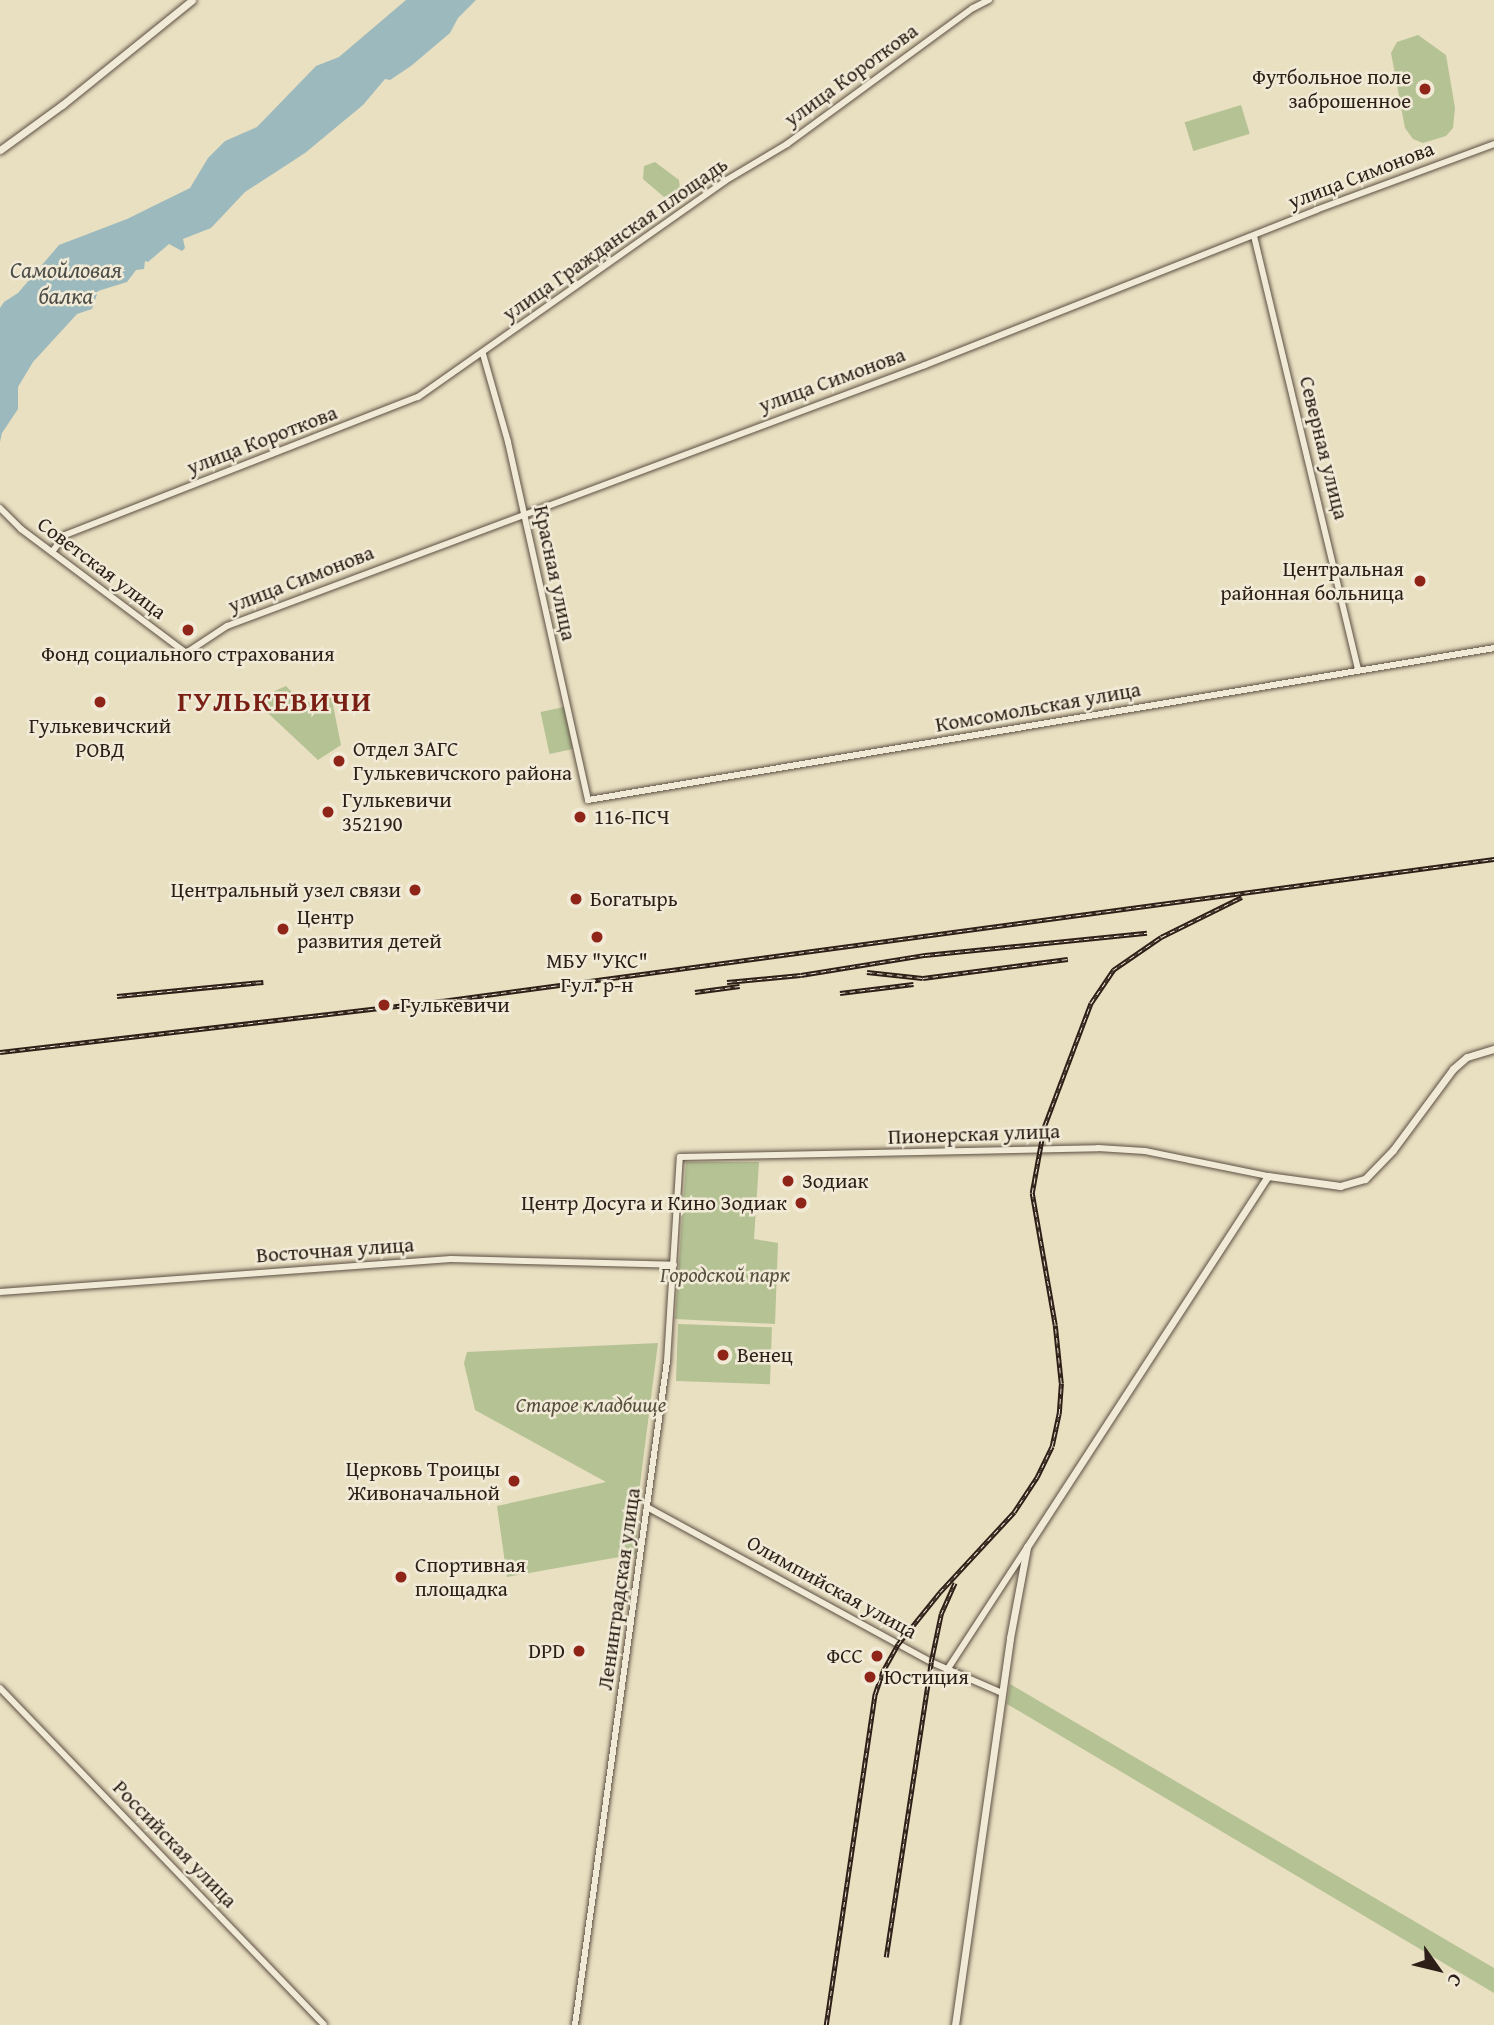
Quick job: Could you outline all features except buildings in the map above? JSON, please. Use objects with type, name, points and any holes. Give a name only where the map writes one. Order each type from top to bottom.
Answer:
[{"type":"main road","points":[[0,150],[62,105],[192,0]]},
{"type":"main road","points":[[955,2025],[1002,1693],[1021,1567],[1027,1547],[1268,1176],[1340,1186],[1365,1179],[1393,1150],[1453,1069],[1467,1057],[1494,1049]]},
{"type":"street","name":"улица Короткова","points":[[769,155],[972,8],[989,0]]},
{"type":"street","name":"улица Симонова","points":[[186,653],[227,626],[925,365],[1494,144]]},
{"type":"street","name":"улица Гражданская площадь","points":[[483,354],[725,181],[769,155]]},
{"type":"street","name":"Северная улица","points":[[1254,236],[1358,670]]},
{"type":"street","name":"улица Короткова","points":[[52,552],[65,535],[395,407],[428,390],[483,354]]},
{"type":"street","name":"Красная улица","points":[[483,354],[525,513],[588,800]]},
{"type":"street","name":"Советская улица","points":[[0,508],[21,529],[186,653]]},
{"type":"street","name":"Комсомольская улица","points":[[588,800],[1494,648]]},
{"type":"street","name":"Пионерская улица","points":[[680,1157],[1098,1148],[1145,1151],[1268,1176]]},
{"type":"street","name":"Ленинградская улица","points":[[575,2025],[669,1338],[680,1157]]},
{"type":"street","name":"Восточная улица","points":[[0,1292],[451,1259],[674,1265]]},
{"type":"street","name":"Олимпийская улица","points":[[647,1507],[947,1670],[1002,1693]]},
{"type":"street","points":[[947,1670],[1027,1547]]},
{"type":"street","name":"Российская улица","points":[[0,1688],[324,2025]]},
{"type":"green space","name":"Футбольное поле заброшенное","points":[[1418,35],[1446,55],[1455,108],[1453,128],[1446,136],[1423,143],[1413,139],[1405,128],[1391,53],[1397,42]]},
{"type":"green space","points":[[1241,105],[1250,134],[1193,151],[1185,122]]},
{"type":"green space","points":[[655,162],[679,180],[680,190],[674,196],[664,197],[643,179],[644,166]]},
{"type":"green space","points":[[286,686],[303,704],[331,695],[341,745],[318,760],[254,700]]},
{"type":"green space","points":[[564,707],[573,749],[549,754],[541,712]]},
{"type":"green space","name":"Городской парк","points":[[686,1162],[759,1162],[754,1239],[778,1243],[775,1324],[675,1319]]},
{"type":"green space","name":"Венец","points":[[678,1324],[772,1327],[770,1384],[676,1381]]},
{"type":"green space","name":"Старое кладбище","points":[[658,1343],[638,1500],[636,1554],[507,1577],[497,1506],[606,1482],[475,1410],[464,1363],[467,1352]]},
{"type":"green space","points":[[1010,1684],[1494,1968],[1494,1993],[1007,1704]]},
{"type":"water","name":"Самойловая балка","points":[[406,0],[476,0],[458,18],[450,33],[411,66],[390,80],[385,79],[363,105],[305,153],[245,192],[211,228],[183,239],[185,248],[182,251],[169,244],[148,262],[145,261],[144,269],[136,270],[127,282],[98,291],[92,309],[77,314],[33,362],[18,387],[18,409],[2,433],[0,442],[0,308],[4,302],[18,293],[59,245],[127,219],[190,188],[208,158],[225,141],[257,127],[316,66],[339,57]]},
{"type":"railway","points":[[0,1052],[442,1001],[1494,859]]},
{"type":"railway","points":[[1041,1135],[1091,1003],[1113,970],[1161,937],[1242,897]]},
{"type":"railway","points":[[727,982],[801,975],[925,955],[1147,933]]},
{"type":"railway","points":[[867,972],[923,978],[1068,959]]},
{"type":"railway","points":[[117,996],[263,982]]},
{"type":"railway","points":[[840,993],[913,984]]},
{"type":"railway","points":[[695,992],[740,986]]},
{"type":"railway","points":[[826,2025],[875,1694],[883,1671],[898,1644],[940,1592],[1014,1512],[1037,1477],[1052,1446],[1059,1414],[1061,1383],[1055,1325],[1032,1193],[1044,1127]]},
{"type":"railway","points":[[886,1957],[931,1662],[941,1614],[955,1583]]},
{"type":"place","name":"Футбольное поле заброшенное","points":[[1425,89]]},
{"type":"place","name":"Центральная районная больница","points":[[1420,581]]},
{"type":"place","name":"Фонд социального страхования","points":[[188,630]]},
{"type":"place","name":"Гулькевичский РОВД","points":[[100,702]]},
{"type":"place","name":"Отдел ЗАГС Гулькевичского района","points":[[339,761]]},
{"type":"place","name":"Гулькевичи 352190","points":[[328,812]]},
{"type":"place","name":"116-ПСЧ","points":[[580,817]]},
{"type":"place","name":"Центральный узел связи","points":[[415,890]]},
{"type":"place","name":"Богатырь","points":[[576,899]]},
{"type":"place","name":"Центр развития детей","points":[[283,929]]},
{"type":"place","name":"МБУ \"УКС\" Гул. р-н","points":[[597,937]]},
{"type":"place","name":"Гулькевичи","points":[[384,1005]]},
{"type":"place","name":"Зодиак","points":[[788,1181]]},
{"type":"place","name":"Центр Досуга и Кино Зодиак","points":[[801,1203]]},
{"type":"place","name":"Венец","points":[[723,1355]]},
{"type":"place","name":"Церковь Троицы Живоначальной","points":[[514,1481]]},
{"type":"place","name":"Спортивная площадка","points":[[401,1577]]},
{"type":"place","name":"DPD","points":[[579,1651]]},
{"type":"place","name":"ФСС","points":[[877,1656]]},
{"type":"place","name":"Юстиция","points":[[870,1677]]},
{"type":"district","name":"ГУЛЬКЕВИЧИ","points":[[275,701]]}]
